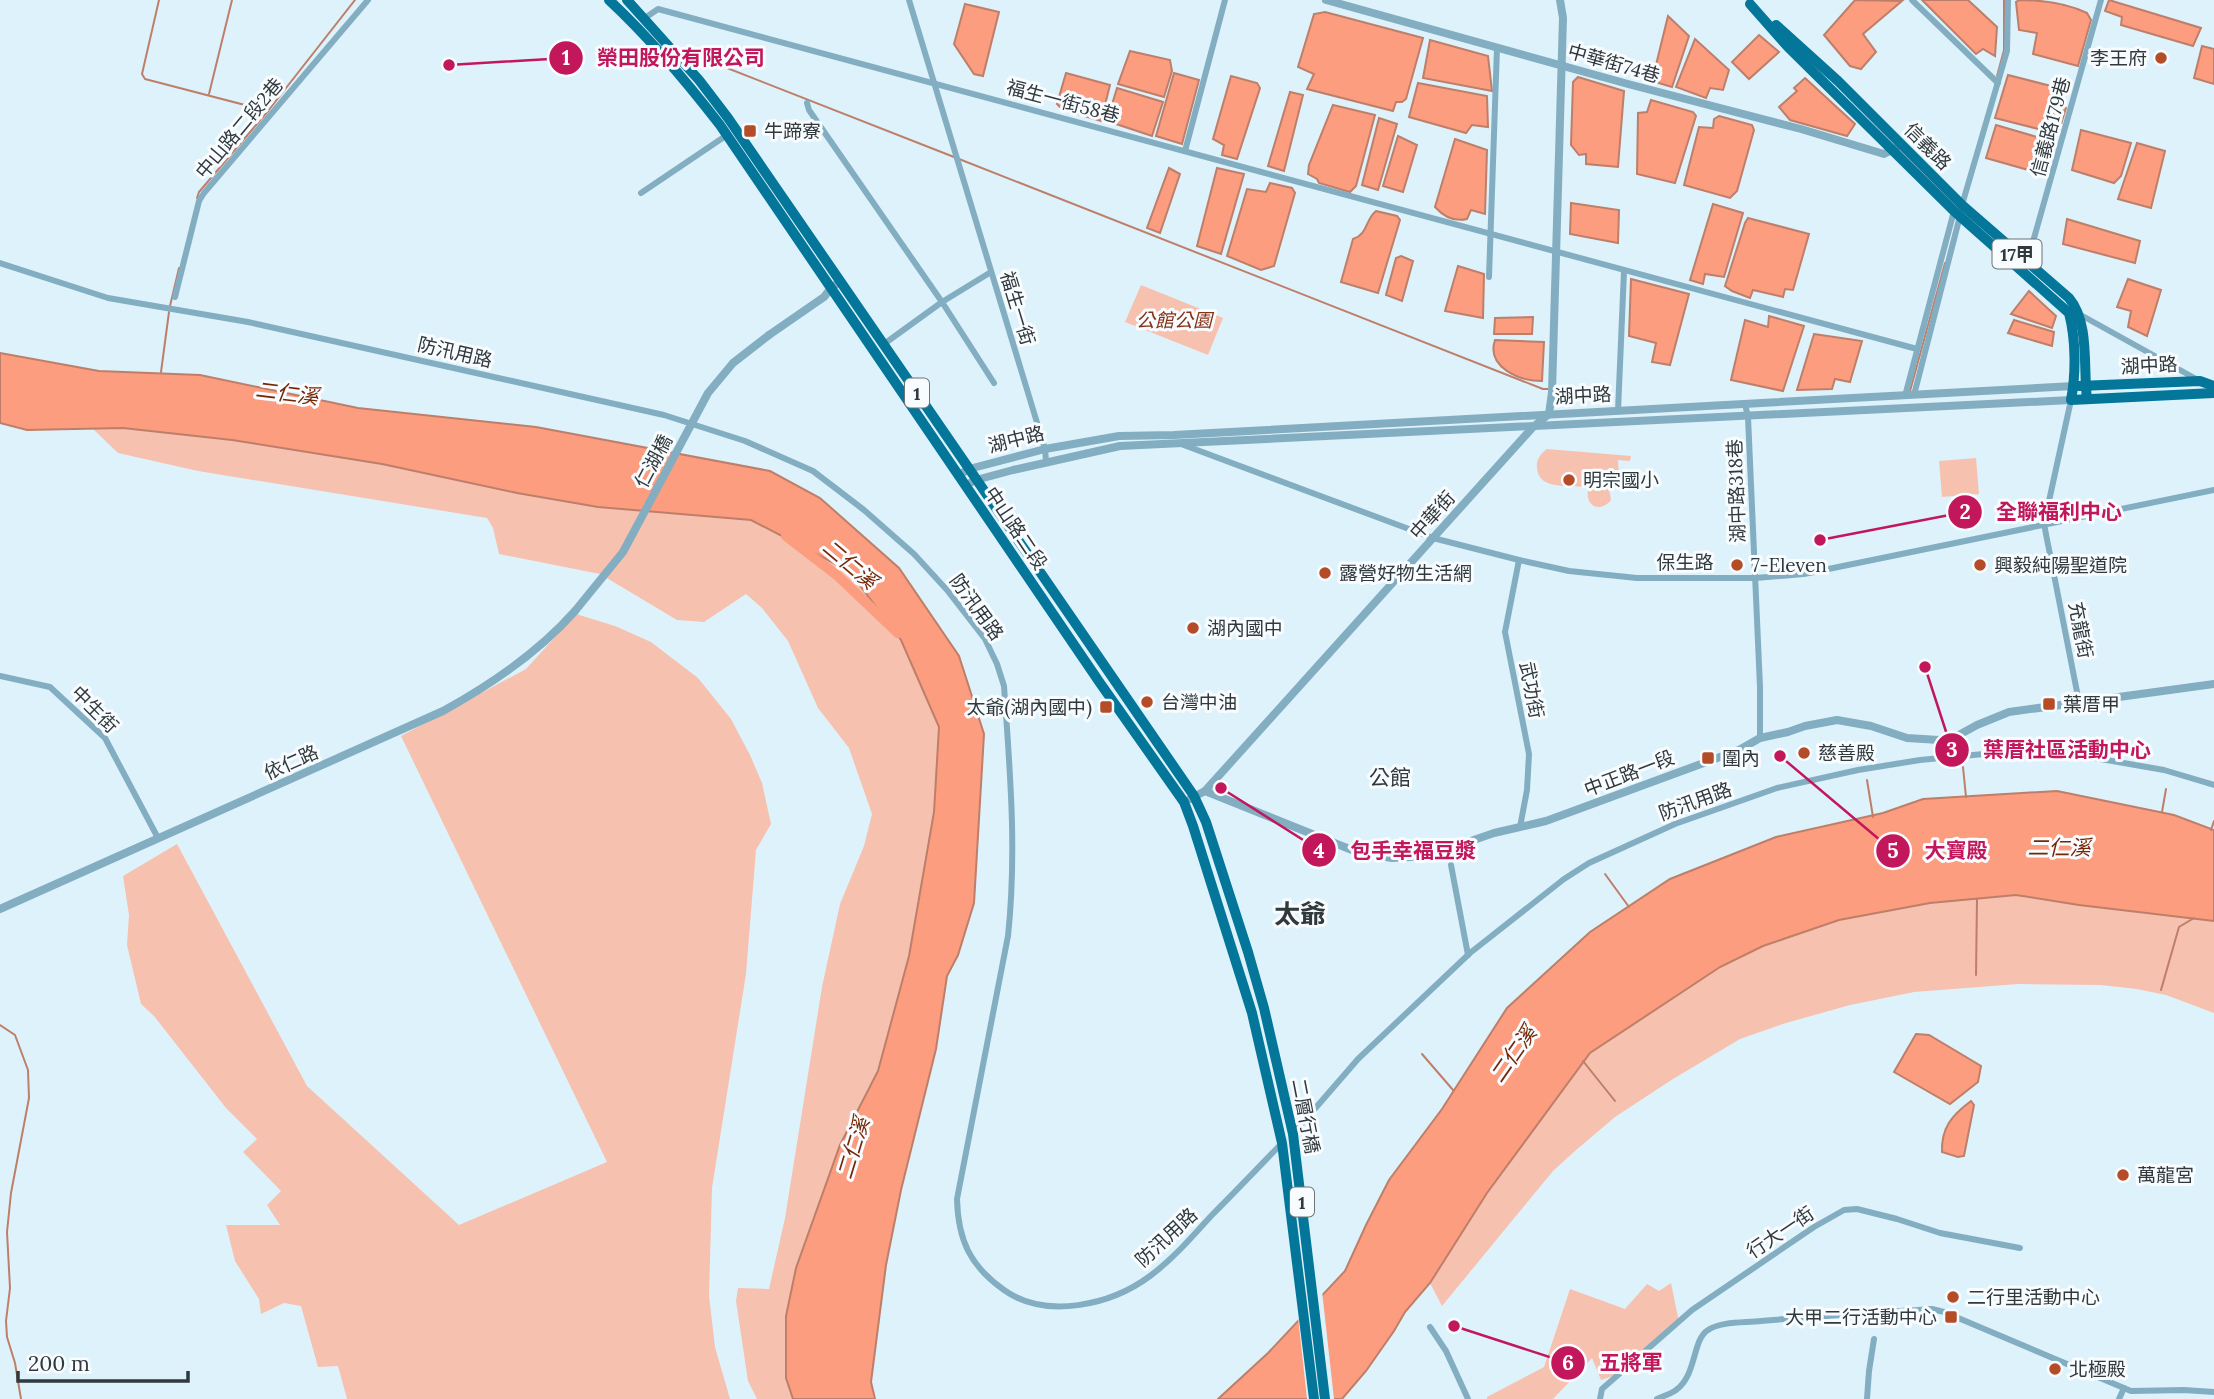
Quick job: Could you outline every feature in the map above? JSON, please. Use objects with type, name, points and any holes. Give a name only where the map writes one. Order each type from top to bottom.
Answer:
[{"type":"main road","name":"中山路二段","points":[[609,0],[638,27],[688,83],[727,135],[831,288],[964,472],[1206,822],[1264,1008]]},
{"type":"main road","name":"中山路二段","points":[[627,0],[706,90],[884,344],[964,472]]},
{"type":"main road","name":"信義路","points":[[1750,1],[1788,47],[1897,147],[1959,211],[2069,313],[2080,386]]},
{"type":"main road","name":"信義路","points":[[1959,211],[2069,298],[2079,314]]},
{"type":"main road","name":"17甲","points":[[2079,314],[2082,323],[2080,386],[2087,399]]},
{"type":"main road","name":"信義路","points":[[2200,381],[2214,386]]},
{"type":"main road","name":"湖中路","points":[[2080,386],[2200,381]]},
{"type":"main road","name":"17甲","points":[[2071,400],[2080,386]]},
{"type":"main road","name":"湖中路","points":[[2071,400],[2214,393]]},
{"type":"main road","name":"中山路二段","points":[[1189,799],[1194,826],[1252,1013]]},
{"type":"main road","name":"二層行橋","points":[[1264,1008],[1293,1134],[1325,1399]]},
{"type":"main road","name":"二層行橋","points":[[1252,1013],[1282,1143],[1314,1399]]},
{"type":"street","name":"中山路二段2巷","points":[[175,297],[204,193],[368,0]]},
{"type":"street","points":[[909,0],[933,82]]},
{"type":"street","points":[[1225,0],[1185,151],[1917,349]]},
{"type":"street","name":"中華街74巷","points":[[1326,0],[1884,153],[1897,147]]},
{"type":"street","points":[[1549,414],[1552,392],[1563,18],[1560,0]]},
{"type":"street","points":[[1912,0],[1998,83]]},
{"type":"street","points":[[1909,395],[1917,349],[2007,51],[2008,0]]},
{"type":"street","name":"信義路179巷","points":[[2027,263],[2101,0]]},
{"type":"street","name":"福生一街58巷","points":[[645,18],[658,9],[1185,151]]},
{"type":"street","points":[[1489,277],[1497,48]]},
{"type":"street","name":"福生一街","points":[[933,82],[1045,449],[1046,461]]},
{"type":"street","points":[[807,103],[809,110],[942,302],[994,383]]},
{"type":"street","points":[[641,193],[727,135]]},
{"type":"street","points":[[1909,395],[1959,211]]},
{"type":"street","name":"防汛用路","points":[[0,263],[108,298],[248,322],[664,415],[745,441],[813,471],[864,510],[914,554],[947,590],[985,639],[1004,686],[1014,848],[1012,893],[1008,936],[957,1199],[960,1230],[979,1269],[1010,1295],[1043,1305],[1065,1307],[1111,1297],[1149,1277],[1170,1260],[1282,1143]]},
{"type":"street","points":[[1618,411],[1624,271]]},
{"type":"street","points":[[884,344],[942,302],[991,272]]},
{"type":"street","name":"仁湖橋","points":[[575,611],[623,552],[708,393],[733,363],[841,282]]},
{"type":"street","name":"信義路","points":[[2079,314],[2200,381]]},
{"type":"street","name":"湖中路","points":[[2200,381],[2214,380]]},
{"type":"street","name":"湖中路","points":[[964,472],[1045,449],[1119,436],[2080,386]]},
{"type":"street","points":[[2044,524],[2071,400]]},
{"type":"street","name":"湖中路","points":[[971,482],[1046,461],[1120,446],[2071,400]]},
{"type":"street","name":"湖中路318巷","points":[[1745,404],[1748,417],[1760,677],[1760,738]]},
{"type":"street","name":"中華街","points":[[1205,791],[1533,427],[1549,414]]},
{"type":"street","points":[[1174,435],[1179,444]]},
{"type":"street","name":"保生路","points":[[1179,444],[1433,538],[1569,570],[1637,578],[1755,578],[1829,570],[2214,490]]},
{"type":"street","name":"充龍街","points":[[2044,524],[2079,702]]},
{"type":"street","name":"武功街","points":[[1519,560],[1505,632],[1528,754],[1527,790],[1520,827]]},
{"type":"street","name":"依仁路","points":[[0,909],[429,718],[509,671],[541,645],[575,611]]},
{"type":"street","name":"中生街","points":[[0,676],[50,687],[105,738],[158,838]]},
{"type":"street","name":"中正路一段","points":[[1205,791],[1341,847],[1392,858],[1411,857],[1546,821],[1739,750],[1760,738],[1788,733],[1805,726],[1837,720],[1871,726],[1907,738],[1938,740],[1957,736],[2009,712],[2214,684]]},
{"type":"street","name":"防汛用路","points":[[1293,1134],[1358,1059],[1468,955],[1564,879],[1589,863],[1675,824],[1777,788],[1845,773],[1963,755],[2005,752],[2089,757],[2164,770],[2214,785]]},
{"type":"street","points":[[1189,799],[1205,791]]},
{"type":"street","points":[[1451,865],[1468,955]]},
{"type":"street","name":"行大一街","points":[[1600,1399],[1602,1389],[1692,1310],[1814,1227],[1844,1210],[1857,1209],[1940,1233],[2020,1248]]},
{"type":"street","points":[[1657,1399],[1676,1391],[1684,1382],[1692,1368],[1699,1341],[1707,1330],[1760,1321],[1932,1309],[1944,1311],[2124,1388],[2140,1392],[2214,1392]]},
{"type":"street","points":[[1430,1327],[1446,1351],[1468,1399]]},
{"type":"street","points":[[1867,1399],[1874,1339]]},
{"type":"street","points":[[2119,1399],[2124,1388]]},
{"type":"green space","name":"公館公園","points":[[1141,285],[1223,318],[1208,355],[1125,322]]},
{"type":"green space","points":[[92,428],[123,428],[232,440],[382,464],[598,507],[751,520],[849,571],[901,640],[939,727],[934,812],[909,956],[878,1071],[840,1145],[796,1268],[786,1316],[786,1378],[793,1399],[757,1399],[748,1381],[736,1301],[738,1288],[769,1289],[785,1218],[822,987],[840,904],[864,846],[872,814],[849,748],[818,708],[788,641],[762,608],[746,594],[704,622],[677,620],[600,574],[499,554],[493,528],[487,518],[198,471],[118,453]]},
{"type":"green space","points":[[1547,449],[1631,456],[1630,461],[1618,460],[1619,474],[1609,488],[1611,500],[1599,507],[1591,504],[1588,490],[1584,487],[1555,485],[1543,480],[1539,475],[1537,462]]},
{"type":"green space","points":[[1976,458],[1979,494],[1942,497],[1939,461]]},
{"type":"green space","points":[[576,614],[615,626],[651,642],[698,678],[731,719],[750,755],[762,783],[771,824],[756,850],[746,974],[712,1188],[709,1296],[715,1347],[730,1399],[347,1399],[338,1366],[318,1367],[301,1306],[284,1303],[261,1314],[259,1299],[235,1261],[226,1225],[280,1225],[267,1205],[281,1191],[243,1152],[257,1139],[226,1108],[154,1016],[141,1004],[127,945],[129,915],[123,876],[177,844],[307,1086],[459,1225],[607,1162],[401,736],[526,669]]},
{"type":"green space","points":[[2016,895],[2214,921],[2214,1013],[2166,995],[2137,989],[2100,985],[2018,984],[1914,992],[1850,1005],[1740,1039],[1615,1117],[1575,1151],[1553,1171],[1442,1306],[1430,1283],[1487,1193],[1590,1053],[1720,967],[1763,946],[1840,920],[1888,910]]},
{"type":"green space","points":[[1671,1283],[1679,1322],[1619,1374],[1601,1380],[1592,1358],[1553,1399],[1487,1399],[1544,1367],[1570,1289],[1625,1309],[1647,1284],[1659,1291]]},
{"type":"water","points":[[1855,0],[1902,1],[1863,34],[1876,52],[1861,69],[1850,66],[1824,35]]},
{"type":"water","points":[[1922,0],[1968,0],[1997,27],[1995,56],[1983,49],[1976,54]]},
{"type":"water","points":[[2109,0],[2201,28],[2193,46],[2121,25],[2122,17],[2105,11]]},
{"type":"water","points":[[2016,2],[2054,3],[2087,13],[2091,20],[2078,66],[2033,54],[2037,33],[2019,30]]},
{"type":"water","points":[[965,4],[999,12],[983,76],[974,74],[954,44]]},
{"type":"water","points":[[1325,12],[1423,38],[1406,99],[1396,102],[1393,111],[1307,89],[1314,74],[1298,67],[1314,14]]},
{"type":"water","points":[[1668,16],[1689,36],[1672,87],[1652,81]]},
{"type":"water","points":[[1759,35],[1779,52],[1749,79],[1732,62]]},
{"type":"water","points":[[1695,39],[1729,70],[1723,90],[1710,88],[1706,98],[1676,87]]},
{"type":"water","points":[[1430,40],[1488,56],[1492,91],[1423,78]]},
{"type":"water","points":[[2202,46],[2214,49],[2214,84],[2194,78]]},
{"type":"water","points":[[1130,51],[1170,60],[1172,71],[1164,97],[1118,84]]},
{"type":"water","points":[[1066,73],[1110,85],[1101,121],[1062,109],[1057,104]]},
{"type":"water","points":[[1174,73],[1199,80],[1182,144],[1156,136]]},
{"type":"water","points":[[2008,75],[2055,87],[2052,100],[2066,108],[2058,134],[1995,118]]},
{"type":"water","points":[[1231,76],[1257,83],[1260,88],[1237,159],[1222,155],[1224,145],[1213,139]]},
{"type":"water","points":[[1578,77],[1624,91],[1618,167],[1586,164],[1586,154],[1579,155],[1571,145],[1573,82]]},
{"type":"water","points":[[1805,78],[1855,124],[1847,136],[1790,120],[1779,107],[1797,91],[1794,88]]},
{"type":"water","points":[[1418,83],[1487,96],[1488,127],[1472,125],[1466,133],[1409,117]]},
{"type":"water","points":[[1117,88],[1163,102],[1152,136],[1107,121]]},
{"type":"water","points":[[1290,92],[1303,95],[1284,171],[1268,166]]},
{"type":"water","points":[[1651,100],[1693,112],[1696,116],[1675,183],[1637,174],[1638,113],[1647,112]]},
{"type":"water","points":[[1333,105],[1375,115],[1356,186],[1350,192],[1319,183],[1308,174],[1309,165]]},
{"type":"water","points":[[1719,116],[1752,125],[1754,130],[1737,191],[1730,198],[1684,185],[1699,127],[1713,128],[1714,119]]},
{"type":"water","points":[[1379,118],[1397,124],[1378,190],[1362,185]]},
{"type":"water","points":[[1996,125],[2054,142],[2046,175],[1986,158]]},
{"type":"water","points":[[2081,130],[2131,143],[2121,176],[2114,183],[2072,170]]},
{"type":"water","points":[[1398,136],[1417,145],[1403,192],[1383,186]]},
{"type":"water","points":[[1455,139],[1487,150],[1485,214],[1471,210],[1467,219],[1462,220],[1450,218],[1435,207]]},
{"type":"water","points":[[2137,143],[2165,151],[2151,208],[2118,199]]},
{"type":"water","points":[[1169,168],[1180,174],[1160,233],[1147,228]]},
{"type":"water","points":[[1217,168],[1244,174],[1221,254],[1197,246]]},
{"type":"water","points":[[1270,183],[1292,188],[1295,193],[1274,266],[1261,270],[1227,256],[1247,189],[1266,192]]},
{"type":"water","points":[[1571,203],[1619,210],[1618,243],[1570,234]]},
{"type":"water","points":[[1713,204],[1743,213],[1724,277],[1705,274],[1703,284],[1690,280]]},
{"type":"water","points":[[1376,211],[1397,216],[1400,220],[1378,293],[1341,282],[1353,239],[1361,234]]},
{"type":"water","points":[[1748,218],[1809,234],[1793,290],[1785,289],[1783,297],[1753,290],[1750,298],[1725,286]]},
{"type":"water","points":[[2067,219],[2140,241],[2135,263],[2063,244]]},
{"type":"water","points":[[1401,256],[1413,261],[1402,301],[1386,295],[1396,258]]},
{"type":"water","points":[[1458,266],[1484,274],[1483,318],[1445,311]]},
{"type":"water","points":[[1631,279],[1689,294],[1670,365],[1652,362],[1656,343],[1629,336]]},
{"type":"water","points":[[2128,279],[2161,290],[2147,336],[2128,327],[2131,311],[2117,307]]},
{"type":"water","points":[[2029,291],[2056,316],[2052,328],[2011,314]]},
{"type":"water","points":[[1769,316],[1804,326],[1783,391],[1731,380],[1745,320],[1768,327]]},
{"type":"water","points":[[1533,317],[1532,334],[1494,334],[1495,318]]},
{"type":"water","points":[[2014,320],[2054,332],[2052,346],[2008,333]]},
{"type":"water","points":[[1814,334],[1862,341],[1850,382],[1835,379],[1832,389],[1797,390]]},
{"type":"water","points":[[1495,340],[1544,342],[1542,381],[1506,371],[1495,358]]},
{"type":"water","name":"二仁溪","points":[[0,353],[99,371],[200,375],[358,408],[536,427],[770,471],[820,498],[899,568],[959,656],[984,734],[974,903],[958,955],[947,976],[936,1049],[901,1190],[886,1265],[871,1382],[875,1399],[793,1399],[786,1378],[786,1316],[796,1268],[840,1145],[878,1071],[909,956],[934,812],[939,727],[901,640],[849,571],[751,520],[598,507],[382,464],[232,440],[123,428],[27,430],[0,423]]},
{"type":"water","name":"二仁溪","points":[[2057,791],[2174,815],[2214,830],[2214,921],[2016,895],[1930,903],[1839,920],[1763,946],[1720,967],[1590,1053],[1487,1193],[1430,1283],[1405,1312],[1366,1371],[1342,1399],[1218,1399],[1268,1353],[1345,1271],[1389,1180],[1442,1109],[1507,1008],[1590,932],[1670,879],[1776,837],[1883,813],[1923,799]]},
{"type":"water","points":[[1916,1034],[1929,1035],[1981,1066],[1978,1082],[1950,1104],[1894,1072]]},
{"type":"water","points":[[1971,1101],[1974,1105],[1964,1156],[1942,1152],[1943,1136],[1949,1123]]},
{"type":"pier","points":[[1322,1291],[1334,1399],[1307,1399],[1298,1317]]},
{"type":"waterway","points":[[159,0],[142,74],[145,79],[268,111]]},
{"type":"waterway","points":[[209,94],[232,0]]},
{"type":"waterway","points":[[197,198],[199,192],[268,111],[355,0]]},
{"type":"waterway","points":[[1997,76],[2004,50],[2004,0]]},
{"type":"waterway","points":[[704,59],[954,157]]},
{"type":"waterway","points":[[959,159],[1543,389],[1550,389]]},
{"type":"waterway","points":[[1910,391],[1945,263]]},
{"type":"waterway","points":[[170,306],[179,268]]},
{"type":"waterway","points":[[161,372],[169,312]]},
{"type":"waterway","name":"二仁溪","points":[[786,536],[838,576],[898,633]]},
{"type":"waterway","points":[[1963,767],[1966,797]]},
{"type":"waterway","points":[[1867,780],[1873,817]]},
{"type":"waterway","points":[[2162,812],[2166,789]]},
{"type":"waterway","points":[[2211,830],[2214,821]]},
{"type":"waterway","points":[[1605,874],[1629,907]]},
{"type":"waterway","points":[[1976,975],[1977,899]]},
{"type":"waterway","points":[[2161,990],[2179,927],[2194,918]]},
{"type":"waterway","points":[[0,1025],[15,1035],[28,1070],[29,1098],[11,1193],[7,1232],[10,1288],[7,1337],[21,1399]]},
{"type":"waterway","points":[[1422,1054],[1453,1090]]},
{"type":"waterway","points":[[1583,1061],[1615,1101]]},
{"type":"place","name":"李王府","points":[[2161,58]]},
{"type":"place","name":"榮田股份有限公司","points":[[449,65]]},
{"type":"place","name":"牛蹄寮","points":[[750,131]]},
{"type":"place","name":"明宗國小","points":[[1569,480]]},
{"type":"place","name":"全聯福利中心","points":[[1820,540]]},
{"type":"place","name":"7-Eleven","points":[[1737,565]]},
{"type":"place","name":"興毅純陽聖道院","points":[[1980,565]]},
{"type":"place","name":"露營好物生活網","points":[[1325,573]]},
{"type":"place","name":"湖內國中","points":[[1193,628]]},
{"type":"place","name":"葉厝社區活動中心","points":[[1925,667]]},
{"type":"place","name":"台灣中油","points":[[1147,702]]},
{"type":"place","name":"葉厝甲","points":[[2049,704]]},
{"type":"place","name":"太爺(湖內國中)","points":[[1106,707]]},
{"type":"place","name":"慈善殿","points":[[1804,753]]},
{"type":"place","name":"大寶殿","points":[[1780,756]]},
{"type":"place","name":"圍內","points":[[1708,758]]},
{"type":"place","name":"包手幸福豆漿","points":[[1221,788]]},
{"type":"place","name":"萬龍宮","points":[[2123,1175]]},
{"type":"place","name":"二行里活動中心","points":[[1953,1297]]},
{"type":"place","name":"大甲二行活動中心","points":[[1951,1317]]},
{"type":"place","name":"五將軍","points":[[1454,1326]]},
{"type":"place","name":"北極殿","points":[[2055,1369]]},
{"type":"district","name":"公館","points":[[1390,777]]},
{"type":"district","name":"太爺","points":[[1300,913]]}]
